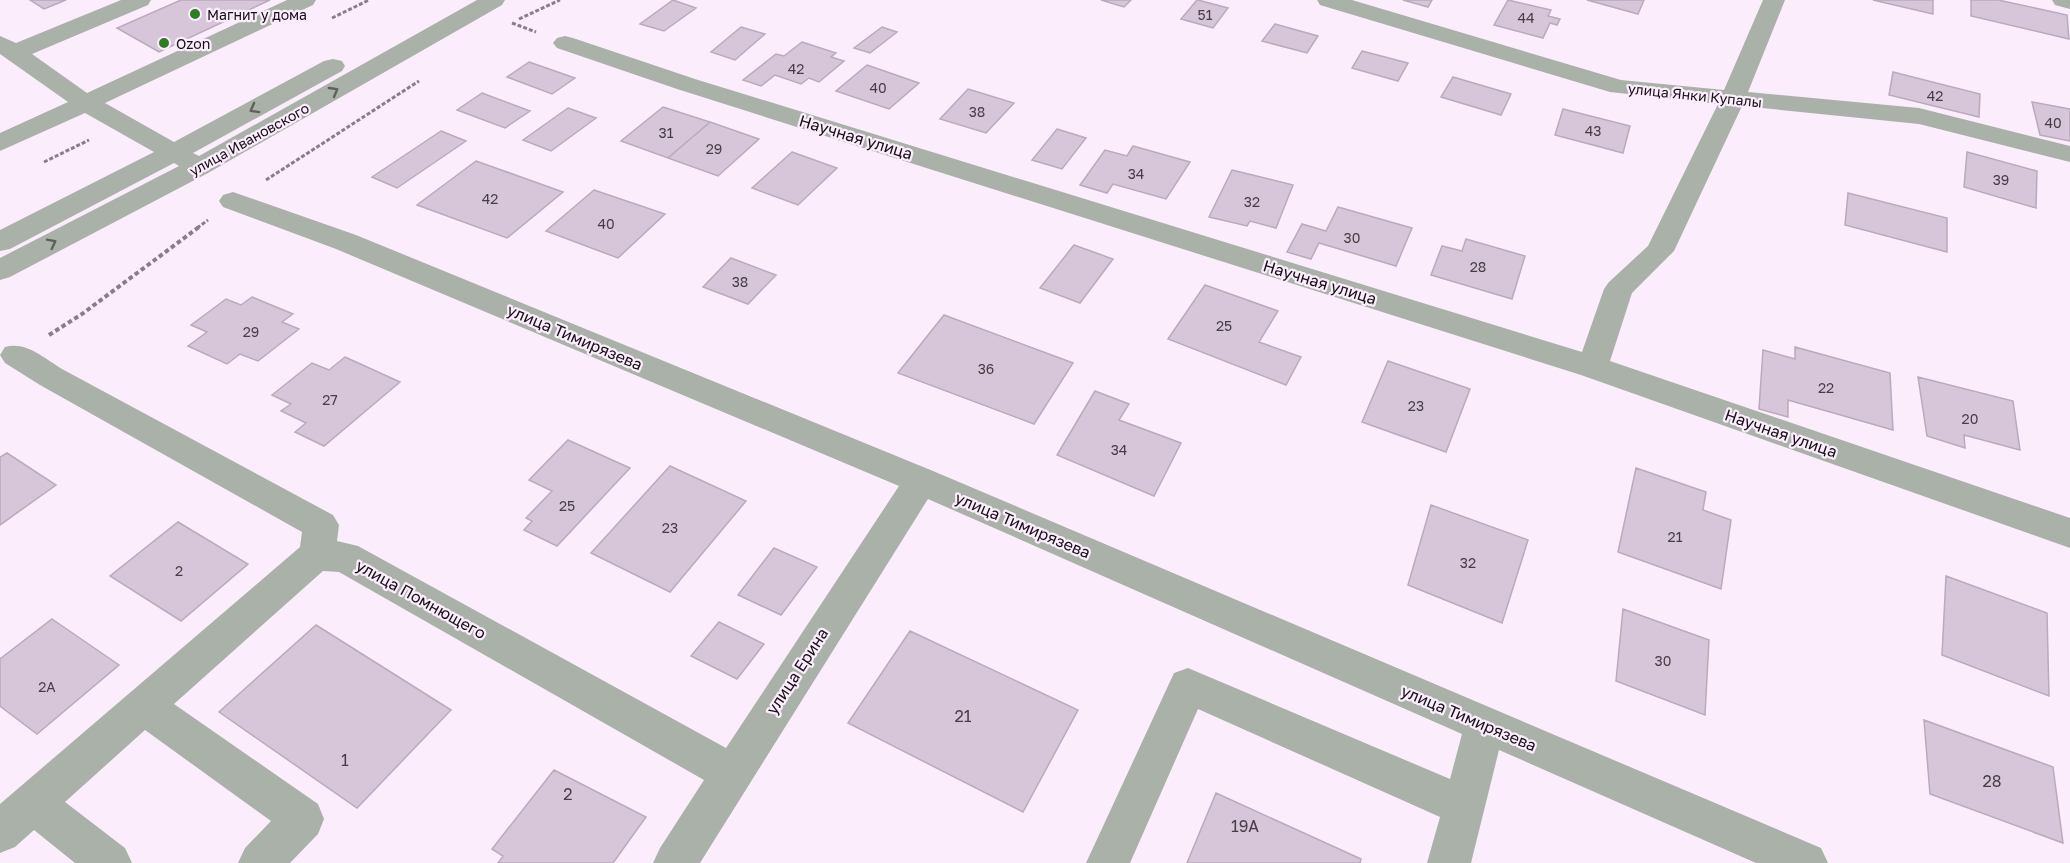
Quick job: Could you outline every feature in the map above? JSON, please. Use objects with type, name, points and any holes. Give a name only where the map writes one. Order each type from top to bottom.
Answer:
[{"type":"street","points":[[7,48],[140,0]]},
{"type":"street","points":[[0,143],[305,0]]},
{"type":"street","name":"улица Ивановского","points":[[0,242],[175,152],[453,0]]},
{"type":"street","name":"улица Ивановского","points":[[0,270],[200,167],[494,0]]},
{"type":"street","name":"улица Янки Купалы","points":[[1328,0],[1619,87],[1919,116],[2070,154]]},
{"type":"street","points":[[1592,367],[1618,289],[1660,251],[1732,99],[1774,0]]},
{"type":"street","points":[[2063,0],[2070,2]]},
{"type":"street","name":"Научная улица","points":[[565,43],[708,91],[1592,367],[2070,533]]},
{"type":"street","points":[[7,48],[86,103],[200,167]]},
{"type":"street","name":"улица Тимирязева","points":[[233,201],[346,242],[921,481],[1798,861]]},
{"type":"street","points":[[0,832],[292,574],[317,555],[321,525],[51,377],[16,355]]},
{"type":"street","name":"улица Ерина","points":[[675,863],[921,481]]},
{"type":"street","name":"улица Помнющего","points":[[317,555],[345,557],[731,773]]},
{"type":"street","points":[[1108,863],[1188,686],[1464,806]]},
{"type":"street","points":[[143,705],[303,819],[260,863]]},
{"type":"street","points":[[1449,863],[1485,724]]},
{"type":"street","points":[[33,803],[110,863]]},
{"type":"path","points":[[506,26],[560,0]]},
{"type":"path","points":[[16,355],[82,314],[233,201],[421,80]]},
{"type":"building","points":[[30,0],[66,0],[44,9]]},
{"type":"building","name":"Магнит у дома","points":[[181,0],[270,0],[159,52],[117,28]]},
{"type":"building","points":[[673,0],[696,8],[664,31],[640,24]]},
{"type":"building","points":[[1101,0],[1131,0],[1124,7]]},
{"type":"building","points":[[1197,0],[1228,8],[1213,28],[1181,19]]},
{"type":"building","points":[[1403,0],[1432,0],[1428,7]]},
{"type":"building","points":[[1508,0],[1551,10],[1548,16],[1560,19],[1557,25],[1550,23],[1543,38],[1494,25]]},
{"type":"building","points":[[1587,0],[1644,0],[1638,14]]},
{"type":"building","points":[[1873,0],[1933,0],[1933,14]]},
{"type":"building","points":[[1971,0],[1998,0],[2067,15],[2069,39],[1971,16]]},
{"type":"building","points":[[1275,24],[1318,36],[1307,53],[1262,41]]},
{"type":"building","points":[[741,27],[765,34],[735,60],[711,52]]},
{"type":"building","points":[[882,27],[897,32],[870,53],[854,48]]},
{"type":"building","points":[[802,42],[836,53],[831,57],[844,61],[819,82],[809,78],[801,84],[775,75],[761,86],[743,80],[776,54],[784,56]]},
{"type":"building","points":[[1362,51],[1408,63],[1398,81],[1352,68]]},
{"type":"building","points":[[529,62],[575,78],[552,94],[507,77]]},
{"type":"building","points":[[867,65],[919,83],[889,109],[836,91]]},
{"type":"building","points":[[1893,72],[1980,94],[1979,117],[1889,95]]},
{"type":"building","points":[[1453,77],[1511,94],[1501,115],[1441,97]]},
{"type":"building","points":[[968,89],[1014,103],[986,133],[940,119]]},
{"type":"building","points":[[482,93],[530,111],[505,128],[457,110]]},
{"type":"building","points":[[2032,102],[2070,109],[2070,141],[2040,135]]},
{"type":"building","points":[[663,107],[710,122],[668,158],[621,141]]},
{"type":"building","points":[[568,108],[596,118],[551,151],[523,140]]},
{"type":"building","points":[[1563,109],[1630,126],[1623,153],[1555,135]]},
{"type":"building","points":[[710,122],[759,139],[718,176],[668,158]]},
{"type":"building","points":[[1057,129],[1086,138],[1062,169],[1032,160]]},
{"type":"building","points":[[441,131],[466,141],[397,188],[372,177]]},
{"type":"building","points":[[1133,146],[1190,162],[1166,199],[1113,184],[1107,193],[1080,185],[1105,150],[1127,156]]},
{"type":"building","points":[[792,152],[837,168],[798,205],[752,188]]},
{"type":"building","points":[[1967,152],[2037,171],[2036,208],[1964,187]]},
{"type":"building","points":[[476,161],[563,192],[507,238],[417,205]]},
{"type":"building","points":[[1232,170],[1293,185],[1276,228],[1250,221],[1247,226],[1209,217]]},
{"type":"building","points":[[594,190],[665,214],[618,258],[546,231]]},
{"type":"building","points":[[1848,193],[1947,218],[1947,252],[1845,225]]},
{"type":"building","points":[[1338,207],[1412,228],[1396,266],[1319,243],[1311,259],[1287,252],[1302,224],[1326,231]]},
{"type":"building","points":[[1466,239],[1525,256],[1512,299],[1431,275],[1442,246],[1462,251]]},
{"type":"building","points":[[1074,245],[1113,259],[1080,303],[1040,288]]},
{"type":"building","points":[[731,258],[776,275],[748,304],[703,287]]},
{"type":"building","points":[[1205,285],[1278,311],[1259,342],[1301,357],[1286,385],[1168,339]]},
{"type":"building","points":[[252,297],[293,314],[282,322],[299,329],[258,361],[240,354],[227,364],[188,346],[207,332],[191,325],[226,299],[241,305]]},
{"type":"building","points":[[944,315],[1073,363],[1034,424],[898,373]]},
{"type":"building","points":[[1795,347],[1890,373],[1893,430],[1788,400],[1788,417],[1759,409],[1763,350],[1795,359]]},
{"type":"building","points":[[345,357],[400,382],[324,446],[295,432],[306,423],[281,411],[291,404],[272,395],[312,363],[329,370]]},
{"type":"building","points":[[1388,361],[1470,389],[1446,452],[1362,422]]},
{"type":"building","points":[[1918,377],[2013,401],[2020,450],[1964,435],[1965,448],[1927,436]]},
{"type":"building","points":[[1095,391],[1129,404],[1119,420],[1181,443],[1154,496],[1057,455]]},
{"type":"building","points":[[568,440],[630,468],[557,546],[524,530],[532,521],[526,518],[552,491],[529,480]]},
{"type":"building","points":[[7,453],[56,485],[0,525],[0,457]]},
{"type":"building","points":[[670,466],[746,501],[670,592],[591,553]]},
{"type":"building","points":[[1636,468],[1706,492],[1703,510],[1731,520],[1721,589],[1618,552]]},
{"type":"building","points":[[1431,505],[1528,540],[1502,623],[1408,585]]},
{"type":"building","points":[[178,522],[248,564],[181,621],[110,576]]},
{"type":"building","points":[[774,548],[817,567],[781,615],[738,595]]},
{"type":"building","points":[[1946,576],[2047,613],[2049,696],[1942,655]]},
{"type":"building","points":[[1623,609],[1709,640],[1705,715],[1616,681]]},
{"type":"building","points":[[52,619],[119,665],[37,734],[0,706],[0,659]]},
{"type":"building","points":[[719,622],[764,644],[737,679],[691,656]]},
{"type":"building","points":[[316,625],[451,710],[357,808],[219,712]]},
{"type":"building","points":[[910,631],[1078,710],[1023,812],[848,723]]},
{"type":"building","points":[[1924,720],[2053,767],[2063,843],[1930,794]]},
{"type":"building","points":[[554,770],[646,817],[613,863],[498,863],[503,856],[492,849]]},
{"type":"building","points":[[1216,793],[1361,859],[1360,863],[1187,863]]},
{"type":"place","name":"Магнит у дома","points":[[195,14]]},
{"type":"place","name":"Ozon","points":[[164,43]]}]
